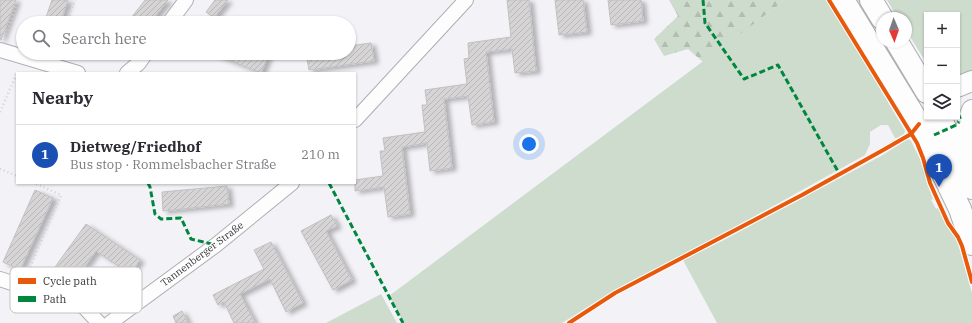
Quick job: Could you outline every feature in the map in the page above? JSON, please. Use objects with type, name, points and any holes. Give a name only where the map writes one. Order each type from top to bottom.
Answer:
[{"type":"main road","points":[[843,0],[923,113],[972,244]]},
{"type":"main road","points":[[871,0],[878,12]]},
{"type":"main road","points":[[901,48],[924,87]]},
{"type":"main road","points":[[941,120],[972,188]]},
{"type":"street","points":[[174,16],[186,0]]},
{"type":"street","points":[[356,119],[466,0]]},
{"type":"street","points":[[0,50],[16,55]]},
{"type":"street","points":[[34,60],[75,72]]},
{"type":"street","points":[[128,72],[141,60]]},
{"type":"street","points":[[960,86],[972,82]]},
{"type":"street","points":[[960,105],[972,99]]},
{"type":"street","points":[[963,168],[964,135],[972,110]]},
{"type":"street","name":"Tannenberger Straße","points":[[142,299],[216,245],[291,184]]},
{"type":"street","points":[[0,279],[10,282]]},
{"type":"street","points":[[90,313],[99,323]]},
{"type":"street","name":"Tannenberger Straße","points":[[110,323],[124,313]]},
{"type":"path","points":[[0,50],[18,0]]},
{"type":"path","points":[[69,16],[75,0]]},
{"type":"path","points":[[0,112],[16,75]]},
{"type":"path","points":[[0,169],[16,176]]},
{"type":"path","points":[[30,267],[61,195],[36,184]]},
{"type":"path","points":[[389,296],[421,296]]},
{"type":"green space","points":[[669,0],[785,0],[703,62],[688,49],[664,56],[654,39],[678,16]]},
{"type":"green space","points":[[785,0],[826,0],[905,131],[904,134],[895,138],[888,125],[881,125],[870,132],[870,144],[865,155],[721,235],[613,291],[562,323],[404,323],[389,296]]},
{"type":"green space","points":[[857,0],[863,0],[876,21],[876,30]]},
{"type":"green space","points":[[887,0],[972,0],[972,74],[960,78],[960,12],[924,12],[924,59],[912,40],[912,12],[894,12]]},
{"type":"green space","points":[[908,139],[911,141],[920,159],[933,199],[931,200],[936,209],[938,208],[956,238],[972,293],[972,323],[717,323],[683,260],[724,240],[883,155]]},
{"type":"green space","points":[[381,294],[397,323],[326,323]]},
{"type":"building","points":[[0,0],[16,0],[1,40],[0,40]]},
{"type":"building","points":[[52,0],[68,0],[62,16],[46,16]]},
{"type":"building","points":[[145,0],[168,0],[155,16],[132,16]]},
{"type":"building","points":[[215,0],[228,0],[216,16],[211,16],[206,12]]},
{"type":"building","points":[[507,0],[529,0],[536,71],[515,73],[512,49],[486,52],[494,122],[472,125],[468,96],[444,99],[452,168],[430,171],[427,143],[402,147],[410,214],[388,217],[384,187],[355,191],[356,180],[383,176],[380,151],[385,151],[383,138],[425,132],[422,105],[427,105],[425,90],[467,84],[464,59],[469,58],[468,43],[511,37]]},
{"type":"building","points":[[555,0],[583,0],[587,32],[559,35]]},
{"type":"building","points":[[608,0],[641,0],[643,21],[611,25]]},
{"type":"building","points":[[371,43],[374,61],[309,70],[307,60],[356,60],[356,45]]},
{"type":"building","points":[[228,60],[266,60],[261,72]]},
{"type":"building","points":[[227,186],[229,204],[163,211],[162,192]]},
{"type":"building","points":[[35,190],[53,198],[21,267],[14,267],[3,262]]},
{"type":"building","points":[[331,215],[337,226],[326,231],[352,280],[333,290],[301,231]]},
{"type":"building","points":[[86,224],[140,260],[135,267],[120,267],[96,251],[85,267],[55,267]]},
{"type":"building","points":[[271,242],[303,303],[286,312],[270,279],[240,294],[255,323],[234,323],[224,302],[218,305],[213,295],[264,269],[254,250]]},
{"type":"building","points":[[182,311],[188,323],[176,323],[173,316]]},
{"type":"marked path","points":[[703,0],[705,23],[744,79],[778,65],[840,175]]},
{"type":"marked path","points":[[934,135],[956,125],[959,122]]},
{"type":"marked path","points":[[148,184],[155,214],[161,219],[181,218],[191,239],[216,245]]},
{"type":"marked path","points":[[330,184],[403,323]]},
{"type":"cycle path","points":[[829,0],[917,143],[930,183],[948,223],[958,237],[962,246],[972,282]]},
{"type":"cycle path","points":[[569,323],[615,293],[802,195],[885,149],[911,134],[919,124]]},
{"type":"place","name":"Dietweg/Friedhof","points":[[939,187]]}]
